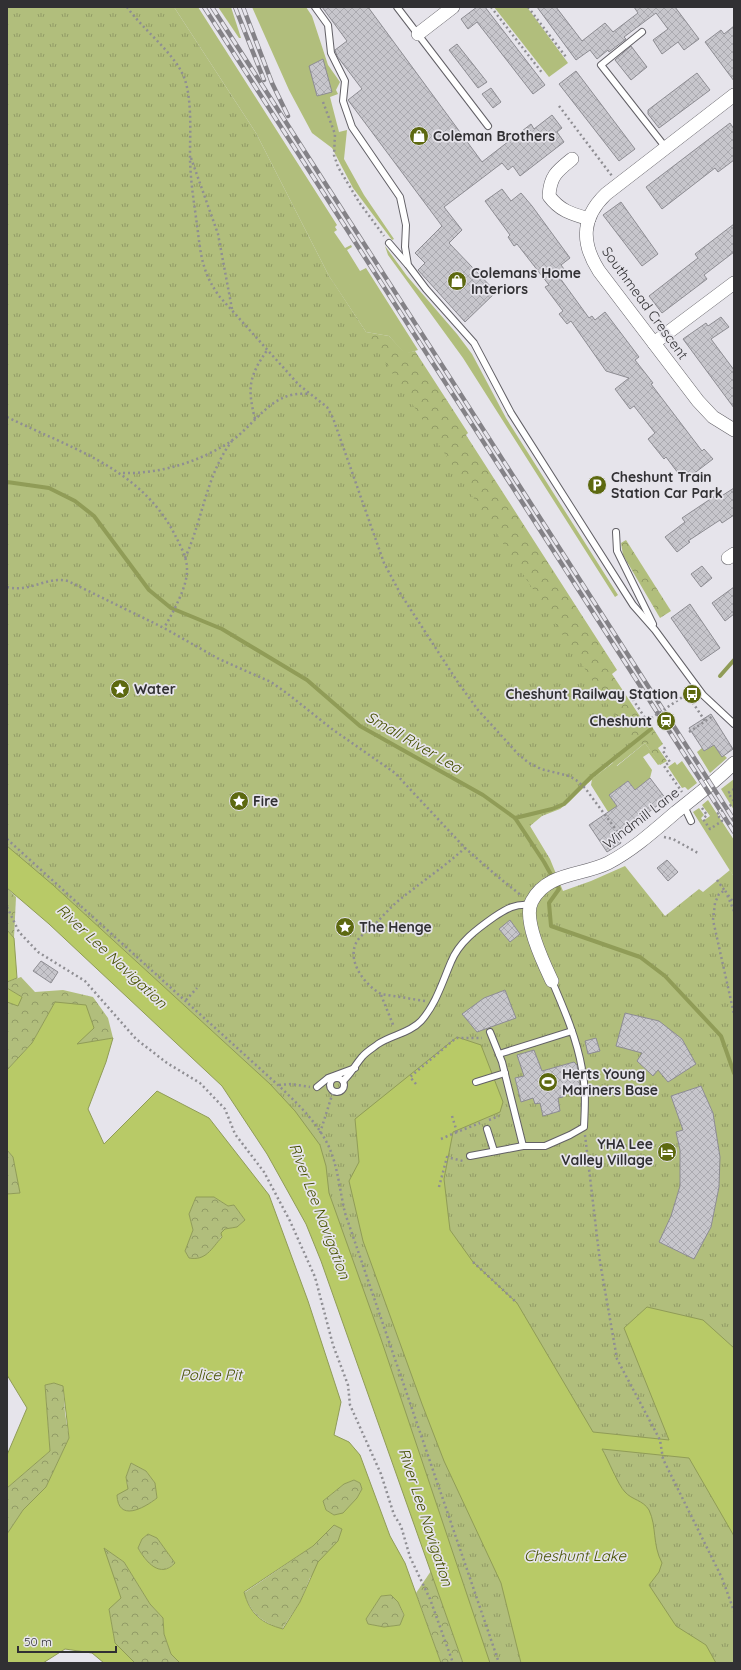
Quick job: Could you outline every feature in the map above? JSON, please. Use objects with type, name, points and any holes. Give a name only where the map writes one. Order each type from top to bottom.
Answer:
[{"type":"street","points":[[418,34],[453,7]]},
{"type":"street","name":"Southmead Crescent","points":[[734,94],[599,200],[591,212],[586,243],[592,259],[698,401],[713,418],[734,430]]},
{"type":"street","points":[[572,159],[555,173],[550,186],[549,196],[556,205],[567,213],[589,219]]},
{"type":"street","points":[[654,343],[734,283]]},
{"type":"street","name":"Windmill Lane","points":[[531,903],[548,883],[563,876],[596,868],[630,849],[684,801],[712,784],[734,763]]},
{"type":"street","points":[[531,903],[529,913],[533,935],[552,981]]},
{"type":"lane","points":[[315,7],[328,25],[331,53],[345,82],[343,101],[352,127],[400,197],[406,225],[405,247],[408,265]]},
{"type":"lane","points":[[397,7],[488,126]]},
{"type":"lane","points":[[642,32],[601,65],[666,148]]},
{"type":"lane","points":[[389,243],[426,289],[474,343],[519,427],[633,605],[655,630],[703,695],[734,724]]},
{"type":"lane","points":[[616,532],[617,551],[642,600],[655,630]]},
{"type":"lane","points":[[684,801],[691,821]]},
{"type":"lane","points":[[343,1081],[339,1078],[331,1080],[329,1086],[333,1092],[338,1092],[343,1089],[343,1081],[350,1075],[362,1057],[380,1042],[420,1022],[444,984],[451,962],[468,936],[502,911],[520,903],[531,903]]},
{"type":"lane","points":[[470,1156],[523,1146],[545,1146],[584,1127],[585,1095],[582,1068],[572,1031],[552,981]]},
{"type":"lane","points":[[499,1054],[572,1031]]},
{"type":"lane","points":[[492,1035],[505,1073],[523,1146]]},
{"type":"lane","points":[[317,1087],[328,1078],[355,1068]]},
{"type":"lane","points":[[476,1082],[505,1073]]},
{"type":"lane","points":[[487,1129],[494,1151]]},
{"type":"path","points":[[127,7],[150,35],[168,53],[180,68],[186,80],[191,129],[190,156],[192,188],[204,268],[210,282],[232,310],[299,385],[323,403],[333,418],[384,563],[400,593],[478,710],[503,739],[529,764],[541,769],[569,776],[585,788],[630,849]]},
{"type":"path","points":[[491,7],[543,74]]},
{"type":"path","points":[[528,7],[566,57]]},
{"type":"path","points":[[323,102],[334,134],[334,155],[338,167],[359,202],[389,243]]},
{"type":"path","points":[[559,106],[619,184]]},
{"type":"path","points":[[190,156],[218,234],[232,310]]},
{"type":"path","points":[[255,419],[250,399],[251,376],[268,349]]},
{"type":"path","points":[[122,473],[140,474],[170,468],[214,451],[234,439],[281,397],[291,394],[309,394]]},
{"type":"path","points":[[7,417],[92,457],[122,473],[134,482],[157,507],[171,526],[185,559],[187,569],[186,580],[164,628]]},
{"type":"path","points":[[185,559],[196,533],[215,468],[234,439]]},
{"type":"path","points":[[7,587],[16,590],[31,588],[43,582],[58,579],[63,580],[164,628],[219,660],[271,682],[332,729],[395,773],[465,848],[531,903]]},
{"type":"path","points":[[630,695],[647,721],[687,694],[705,721]]},
{"type":"path","points":[[689,732],[714,716]]},
{"type":"path","points":[[665,747],[663,751],[670,762],[664,766],[684,801]]},
{"type":"path","points":[[699,804],[707,815],[703,819],[710,829],[722,821],[717,814],[734,802],[728,793],[734,789]]},
{"type":"path","points":[[642,839],[660,836],[698,853]]},
{"type":"path","points":[[7,839],[278,1085],[301,1108],[320,1133],[329,1148],[345,1213],[498,1663]]},
{"type":"path","points":[[398,1034],[381,994],[367,983],[357,967],[354,954],[357,942],[397,902],[443,868],[465,848]]},
{"type":"path","points":[[717,880],[734,903]]},
{"type":"path","points":[[724,890],[734,911]]},
{"type":"path","points":[[724,890],[719,894],[713,920],[734,1014]]},
{"type":"path","points":[[7,907],[19,932],[38,952],[85,981],[136,1039],[167,1063],[200,1083],[225,1109],[235,1134],[264,1172],[290,1221],[315,1277],[334,1345],[348,1385],[350,1405],[381,1474],[394,1515],[401,1526],[410,1557],[430,1599],[453,1663]]},
{"type":"path","points":[[186,1000],[197,988]]},
{"type":"path","points":[[381,994],[433,1002]]},
{"type":"path","points":[[416,1084],[410,1077],[456,1038],[492,1035]]},
{"type":"path","points":[[278,1085],[291,1084],[317,1087]]},
{"type":"path","points":[[320,1133],[333,1092]]},
{"type":"path","points":[[452,1116],[457,1132]]},
{"type":"path","points":[[441,1139],[499,1116]]},
{"type":"path","points":[[584,1127],[600,1262],[617,1359],[649,1423],[660,1440],[663,1458],[722,1578],[734,1611]]},
{"type":"path","points":[[439,1187],[447,1158]]},
{"type":"path","points":[[473,1262],[517,1303]]},
{"type":"green space","points":[[7,7],[174,7],[256,133],[329,276],[637,749],[616,766],[613,762],[592,779],[560,809],[542,816],[530,826],[550,859],[563,891],[625,866],[665,916],[699,889],[703,892],[730,870],[734,877],[734,1663],[486,1663],[296,1126],[7,850]]},
{"type":"green space","points":[[174,7],[198,7],[337,225],[335,227],[337,230],[334,232],[345,248],[351,245],[352,247],[347,250],[360,271],[366,268],[418,350],[405,354],[389,336],[366,332],[329,276],[256,133]]},
{"type":"green space","points":[[218,7],[231,7],[241,38],[239,38]]},
{"type":"green space","points":[[252,7],[306,7],[312,16],[328,65],[340,82],[336,90],[338,94],[330,97],[339,132],[347,130],[344,159],[364,195],[394,239],[392,240],[353,188],[332,148],[312,133],[289,90]]},
{"type":"green space","points":[[494,7],[527,7],[568,63],[549,77]]},
{"type":"green space","points":[[385,246],[407,276],[457,334],[472,354],[506,418],[618,595],[615,597],[463,358],[388,255]]},
{"type":"green space","points":[[329,276],[366,332],[389,336],[405,353],[415,351],[468,433],[466,435],[617,670],[612,674],[647,727],[651,725],[663,744],[658,748],[667,761],[660,765],[645,743],[616,766],[613,762],[588,783]]},
{"type":"green space","points":[[626,540],[671,611],[660,618],[623,555],[621,543]]},
{"type":"green space","points":[[645,743],[660,764],[658,765],[649,753],[643,757],[652,770],[650,778],[637,789],[644,798],[642,799],[628,781],[609,795],[619,809],[610,815],[591,785],[592,779],[614,762],[617,766]]},
{"type":"green space","points":[[714,745],[727,758],[710,773],[697,752],[702,748],[704,751]]},
{"type":"green space","points":[[682,761],[697,783],[688,790],[685,787],[682,788],[668,767],[675,762],[677,765]]},
{"type":"green space","points":[[734,779],[734,810],[721,789]]},
{"type":"green space","points":[[708,800],[734,840],[734,877],[693,812],[699,808],[704,815],[701,818],[703,821],[710,816],[702,805]]},
{"type":"green space","points":[[7,888],[16,897],[14,938],[7,930]]},
{"type":"green space","points":[[21,977],[35,992],[63,990],[93,997],[108,1018],[113,1038],[76,1045],[55,1002],[32,1043],[7,1070],[7,1002],[22,997],[7,988],[7,982]]},
{"type":"green space","points":[[7,1150],[13,1157],[21,1193],[7,1194]]},
{"type":"green space","points":[[196,1197],[214,1197],[228,1206],[234,1205],[245,1220],[237,1227],[225,1229],[211,1251],[198,1259],[189,1258],[185,1251],[193,1230],[189,1214]]},
{"type":"green space","points":[[54,1383],[63,1385],[69,1438],[46,1487],[23,1510],[7,1534],[7,1488],[50,1451],[45,1385]]},
{"type":"green space","points":[[131,1463],[146,1471],[155,1483],[157,1498],[138,1509],[126,1511],[118,1504],[117,1495],[128,1486],[126,1477]]},
{"type":"green space","points":[[354,1480],[360,1483],[362,1489],[357,1498],[343,1514],[334,1515],[326,1510],[323,1501],[344,1484]]},
{"type":"green space","points":[[334,1525],[343,1529],[338,1541],[310,1578],[300,1602],[282,1629],[263,1620],[250,1607],[244,1593],[313,1546]]},
{"type":"green space","points":[[148,1534],[157,1538],[175,1563],[169,1568],[163,1570],[158,1569],[149,1564],[138,1548],[142,1539]]},
{"type":"green space","points":[[103,1547],[124,1562],[150,1604],[163,1618],[164,1634],[171,1654],[180,1663],[135,1663],[115,1643],[109,1609]]},
{"type":"green space","points":[[431,1571],[463,1663],[441,1663],[416,1593]]},
{"type":"green space","points":[[391,1595],[398,1602],[404,1616],[400,1625],[384,1627],[368,1624],[366,1619],[381,1596]]},
{"type":"water","name":"River Lee Navigation","points":[[7,846],[53,885],[270,1084],[295,1111],[320,1145],[326,1166],[329,1193],[381,1339],[490,1663],[463,1663],[321,1261],[306,1224],[267,1154],[222,1086],[49,924],[7,888]]},
{"type":"water","points":[[7,930],[14,938],[17,978],[7,982]]},
{"type":"water","points":[[7,988],[22,997],[18,1006],[7,1002]]},
{"type":"water","name":"Police Pit","points":[[55,1002],[86,1005],[94,1028],[77,1044],[113,1038],[106,1062],[88,1109],[104,1144],[157,1091],[209,1118],[269,1195],[308,1301],[341,1402],[334,1435],[349,1442],[360,1455],[390,1536],[405,1563],[441,1663],[180,1663],[171,1654],[164,1634],[163,1618],[150,1604],[124,1562],[104,1548],[121,1598],[109,1609],[115,1643],[135,1663],[104,1663],[92,1653],[65,1649],[43,1663],[7,1663],[7,1534],[23,1510],[46,1487],[69,1438],[63,1386],[54,1383],[45,1385],[50,1451],[7,1488],[7,1455],[27,1408],[7,1375],[7,1194],[20,1193],[13,1157],[7,1150],[7,1070],[32,1043]],"holes":[[[196,1197],[214,1197],[228,1206],[234,1205],[245,1220],[237,1227],[225,1229],[221,1233],[222,1237],[204,1256],[200,1258],[189,1258],[185,1251],[193,1230],[189,1214]],[[131,1463],[146,1471],[155,1483],[157,1498],[138,1509],[126,1511],[118,1503],[117,1495],[128,1489],[126,1477]],[[354,1480],[360,1483],[362,1489],[357,1498],[343,1513],[334,1515],[326,1510],[323,1501],[344,1484]],[[334,1525],[342,1529],[338,1541],[318,1562],[300,1602],[283,1629],[268,1624],[253,1612],[246,1600],[244,1592],[313,1546]],[[148,1534],[157,1538],[175,1563],[169,1568],[164,1569],[154,1567],[149,1563],[138,1548],[142,1539]],[[391,1595],[398,1602],[404,1615],[400,1625],[384,1627],[368,1624],[366,1619],[381,1596]]]},
{"type":"water","name":"Cheshunt Lake","points":[[457,1037],[481,1045],[503,1102],[500,1112],[453,1132],[444,1179],[450,1230],[473,1262],[517,1303],[593,1432],[669,1440],[624,1328],[647,1307],[703,1320],[734,1348],[734,1536],[689,1458],[602,1449],[622,1489],[628,1495],[641,1502],[649,1510],[653,1523],[657,1549],[662,1563],[659,1572],[649,1585],[676,1626],[706,1645],[716,1663],[521,1663],[501,1583],[444,1461],[422,1404],[363,1241],[349,1181],[359,1162],[355,1119]]},
{"type":"building","name":"Coleman Brothers","points":[[322,7],[368,7],[482,162],[531,124],[534,129],[552,115],[562,128],[557,132],[564,142],[520,176],[513,166],[508,170],[502,163],[444,207],[462,230],[449,243],[496,292],[465,322],[418,270],[425,263],[415,253],[442,226],[348,100],[362,89],[337,56],[335,50],[347,41]]},
{"type":"building","points":[[477,7],[485,7],[545,85],[533,94],[477,22],[468,29],[461,19]]},
{"type":"building","points":[[537,7],[556,7],[582,41],[605,23],[613,32],[638,13],[634,7],[675,7],[699,39],[684,50],[678,42],[662,54],[653,40],[668,29],[656,13],[624,37],[626,39],[609,52],[608,50],[597,59],[590,50],[576,60]]},
{"type":"building","points":[[734,26],[734,81],[705,42],[721,30],[724,34]]},
{"type":"building","points":[[457,44],[487,82],[478,88],[449,50]]},
{"type":"building","points":[[631,46],[647,67],[631,80],[615,60]]},
{"type":"building","points":[[323,59],[332,92],[317,96],[309,66]]},
{"type":"building","points":[[576,71],[635,149],[619,161],[559,84]]},
{"type":"building","points":[[697,73],[710,90],[659,128],[648,114],[648,110]]},
{"type":"building","points":[[491,88],[501,102],[493,108],[482,94]]},
{"type":"building","points":[[730,123],[734,129],[734,160],[718,172],[715,168],[662,209],[646,187]]},
{"type":"building","points":[[502,189],[511,201],[521,193],[532,206],[570,258],[561,265],[564,269],[557,274],[589,318],[592,316],[595,320],[605,312],[639,357],[635,360],[653,383],[651,384],[702,451],[704,449],[713,459],[684,481],[666,457],[664,459],[648,439],[655,433],[634,406],[630,409],[615,389],[629,378],[606,371],[571,321],[567,324],[559,314],[563,311],[545,287],[549,285],[517,244],[514,246],[508,237],[510,235],[485,201]]},
{"type":"building","points":[[621,202],[658,254],[642,266],[603,215]]},
{"type":"building","points":[[734,224],[734,252],[704,275],[707,279],[662,313],[649,296],[698,258],[695,254]]},
{"type":"building","points":[[721,317],[729,327],[711,339],[734,370],[734,408],[683,339],[706,323],[708,326]]},
{"type":"building","points":[[734,488],[734,515],[722,523],[720,520],[688,541],[690,542],[677,552],[665,537],[685,522],[682,518],[718,494],[720,497]]},
{"type":"building","points":[[702,566],[712,578],[701,587],[691,574]]},
{"type":"building","points":[[734,587],[734,614],[725,621],[712,603]]},
{"type":"building","points":[[690,604],[720,648],[701,661],[671,618]]},
{"type":"building","points":[[711,714],[733,749],[722,757],[714,745],[704,751],[689,728]]},
{"type":"building","points":[[650,778],[666,799],[617,836],[621,843],[607,852],[589,825],[617,806],[609,795],[628,781],[635,790]]},
{"type":"building","points":[[667,860],[678,872],[668,881],[657,868]]},
{"type":"building","points":[[510,920],[520,934],[510,942],[499,929]]},
{"type":"building","points":[[41,961],[58,972],[51,983],[33,971]]},
{"type":"building","points":[[505,990],[516,1018],[477,1032],[462,1014],[484,998]]},
{"type":"building","points":[[625,1013],[659,1021],[682,1039],[696,1064],[668,1082],[658,1070],[653,1076],[637,1061],[642,1053],[616,1046]]},
{"type":"building","points":[[596,1038],[600,1051],[588,1054],[585,1041]]},
{"type":"building","name":"Herts Young Mariners Base","points":[[534,1050],[542,1071],[574,1062],[577,1065],[580,1087],[562,1091],[563,1097],[558,1098],[560,1111],[543,1116],[540,1103],[535,1104],[533,1098],[521,1102],[515,1078],[524,1076],[517,1055]]},
{"type":"building","points":[[701,1086],[713,1113],[720,1157],[719,1187],[711,1227],[694,1259],[659,1242],[671,1216],[680,1186],[680,1150],[676,1132],[683,1130],[671,1096]]},
{"type":"waterway","name":"Small River Lea","points":[[7,482],[49,488],[75,501],[94,516],[149,590],[171,608],[222,629],[307,680],[360,726],[483,795],[515,818],[544,862],[559,889],[549,903],[551,926],[640,957],[665,976],[721,1036],[734,1073]]},
{"type":"waterway","points":[[720,676],[734,660]]},
{"type":"waterway","points":[[515,818],[552,809],[564,804],[592,776],[651,729]]},
{"type":"railway","points":[[204,7],[734,832]]},
{"type":"railway","points":[[212,7],[734,820]]},
{"type":"railway","points":[[235,7],[264,80]]},
{"type":"railway","points":[[243,7],[272,83],[288,116]]},
{"type":"place","name":"Coleman Brothers","points":[[419,136]]},
{"type":"place","name":"Colemans Home Interiors","points":[[457,281]]},
{"type":"place","name":"Cheshunt Train Station Car Park","points":[[597,485]]},
{"type":"place","name":"Water","points":[[120,689]]},
{"type":"place","name":"Cheshunt Railway Station","points":[[692,694]]},
{"type":"place","name":"Cheshunt","points":[[666,721]]},
{"type":"place","name":"Fire","points":[[239,801]]},
{"type":"place","name":"The Henge","points":[[345,927]]},
{"type":"place","name":"Herts Young Mariners Base","points":[[548,1082]]},
{"type":"place","name":"YHA Lee Valley Village","points":[[667,1152]]}]
